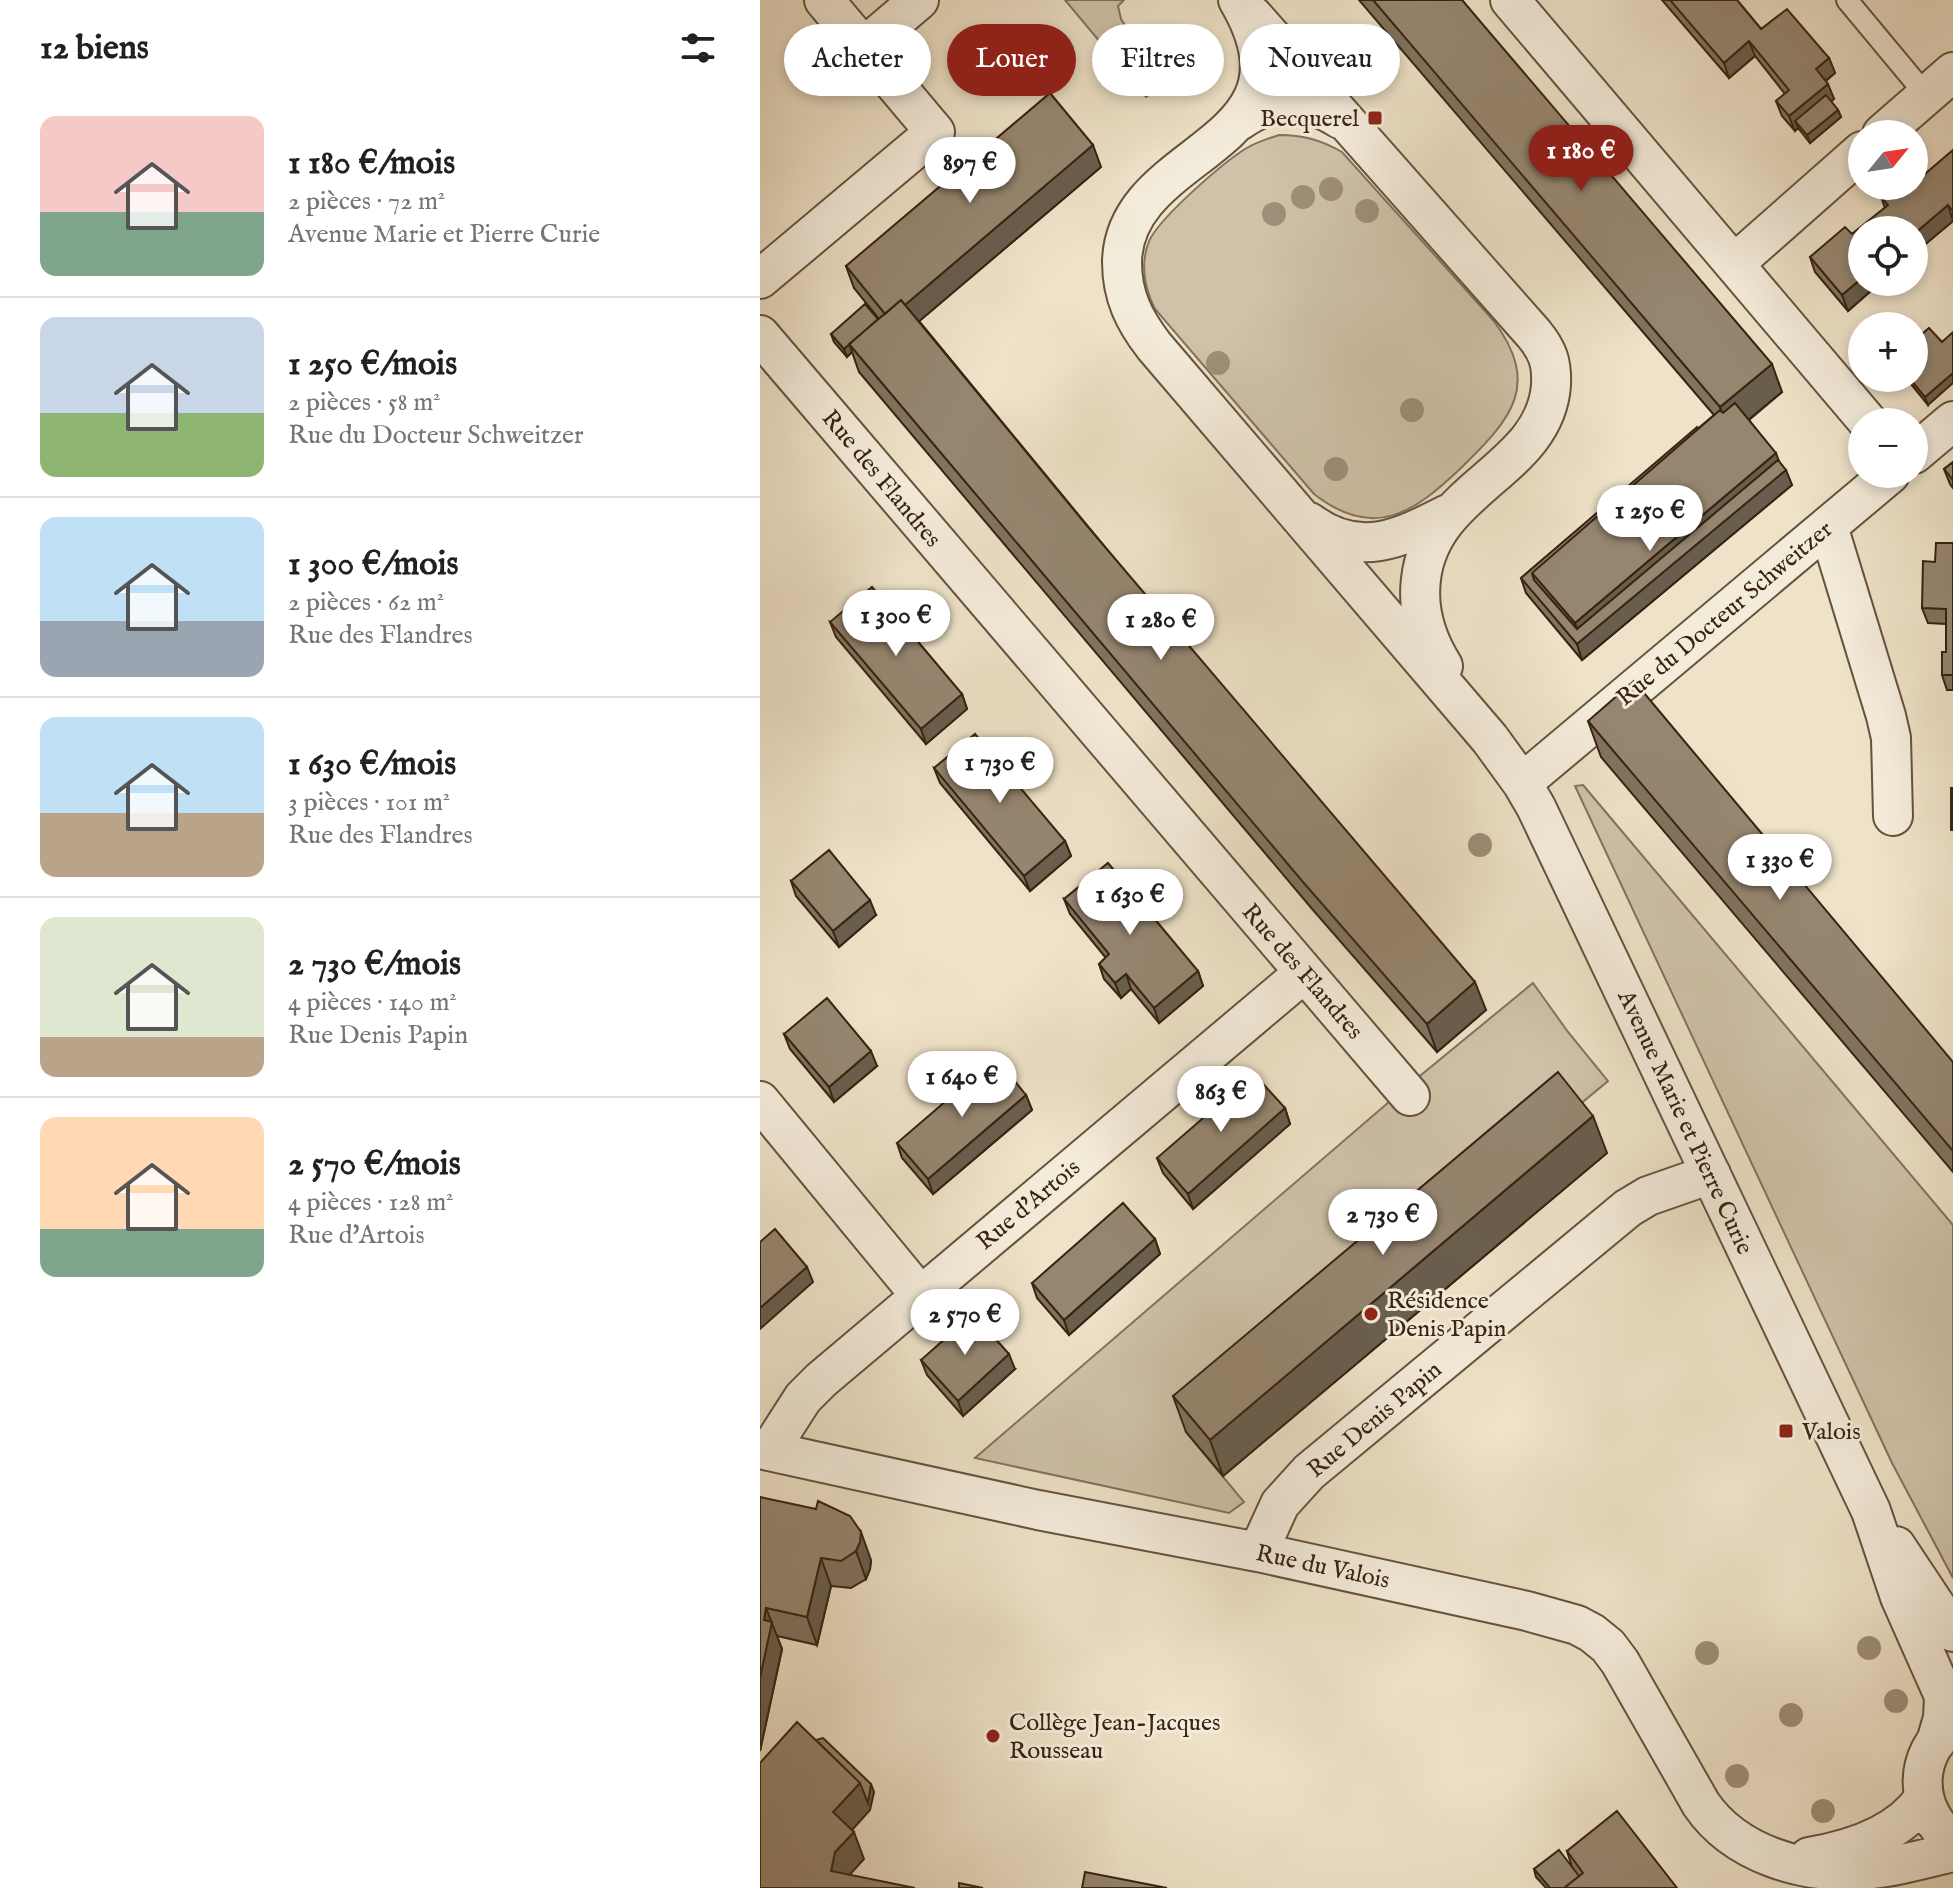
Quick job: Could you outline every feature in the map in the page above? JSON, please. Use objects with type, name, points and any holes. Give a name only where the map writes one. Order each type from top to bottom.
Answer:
[{"type":"street","points":[[824,0],[844,24]]},
{"type":"street","points":[[891,24],[919,0]]},
{"type":"street","name":"Avenue Marie et Pierre Curie","points":[[1239,0],[1254,28],[1260,64],[1253,97],[1239,121],[1135,215],[1122,255],[1122,276],[1131,314],[1141,330],[1490,739]]},
{"type":"street","name":"Avenue Marie et Pierre Curie","points":[[1239,0],[1534,334],[1550,360],[1550,394],[1539,427],[1517,453],[1448,514],[1437,531],[1422,565],[1421,619],[1440,661],[1522,783],[1547,828],[1871,1511],[1900,1597],[1944,1696],[1944,1734],[1924,1768],[1924,1798]]},
{"type":"street","points":[[1510,0],[1856,408]]},
{"type":"street","points":[[1898,120],[1939,84]]},
{"type":"street","points":[[760,279],[935,132],[905,96]]},
{"type":"street","points":[[1239,121],[1260,108],[1285,101],[1319,107],[1349,124]]},
{"type":"street","points":[[1734,264],[1848,163]]},
{"type":"street","name":"Rue des Flandres","points":[[760,335],[1410,1096]]},
{"type":"street","points":[[1928,442],[1953,421]]},
{"type":"street","name":"Rue du Docteur Schweitzer","points":[[1522,783],[1873,488]]},
{"type":"street","name":"Avenue Marie et Pierre Curie","points":[[1294,510],[1335,536],[1368,544],[1402,536],[1448,514]]},
{"type":"street","points":[[1828,526],[1891,738],[1893,816]]},
{"type":"street","name":"Rue d'Artois","points":[[764,1450],[803,1398],[920,1295],[1304,973]]},
{"type":"street","points":[[760,1101],[920,1295]]},
{"type":"street","name":"Rue Denis Papin","points":[[1258,1552],[1280,1504],[1309,1472],[1628,1208],[1648,1196],[1711,1174]]},
{"type":"street","name":"Rue du Valois","points":[[764,1450],[1038,1510],[1258,1552],[1527,1611],[1577,1625],[1608,1646],[1632,1680],[1713,1822],[1728,1835],[1775,1858],[1815,1869],[1856,1871],[1883,1868],[1953,1852]]},
{"type":"street","name":"Avenue Marie et Pierre Curie","points":[[1871,1511],[1953,1632]]},
{"type":"street","points":[[1924,1798],[1934,1821],[1953,1840]]},
{"type":"street","name":"Rue du Valois","points":[[1775,1858],[1815,1856],[1871,1840],[1904,1820],[1924,1798]]},
{"type":"lane","points":[[1847,0],[1939,84]]},
{"type":"shaded area","points":[[1065,0],[1124,0],[1118,6],[1124,24],[1092,24],[1092,32]]},
{"type":"shaded area","points":[[1279,135],[1312,139],[1342,152],[1493,320],[1508,343],[1516,364],[1518,382],[1514,400],[1494,433],[1427,497],[1392,515],[1375,518],[1356,516],[1314,494],[1155,309],[1149,294],[1144,269],[1146,253],[1153,234],[1163,221],[1235,156],[1253,144]]},
{"type":"shaded area","points":[[1583,785],[1953,1225],[1953,1578],[1892,1463],[1575,786]]},
{"type":"shaded area","points":[[1533,983],[1608,1081],[1186,1432],[1244,1502],[1229,1513],[975,1458],[1404,1089]]},
{"type":"building","points":[[1373,0],[1462,0],[1772,364],[1720,407],[1400,32],[1400,24],[1393,24]]},
{"type":"building","points":[[1670,0],[1737,0],[1761,29],[1787,9],[1829,58],[1816,69],[1828,84],[1789,116],[1776,101],[1789,90],[1749,41],[1724,63]]},
{"type":"building","points":[[1826,95],[1838,110],[1807,135],[1795,121]]},
{"type":"building","points":[[1046,96],[1052,96],[1093,145],[905,305],[901,300],[885,314],[846,266]]},
{"type":"building","points":[[1953,150],[1953,211],[1948,205],[1928,222],[1928,216],[1874,216],[1888,205],[1884,200],[1928,200],[1928,172]]},
{"type":"building","points":[[1845,227],[1848,230],[1848,290],[1842,295],[1810,257]]},
{"type":"building","points":[[901,300],[1088,527],[1475,982],[1427,1024],[1303,882],[849,344]]},
{"type":"building","points":[[865,304],[878,319],[844,349],[831,334]]},
{"type":"building","points":[[1928,329],[1942,342],[1953,332],[1953,373],[1925,397],[1921,392],[1928,392]]},
{"type":"building","points":[[1735,403],[1776,453],[1575,623],[1532,573],[1720,410],[1723,413]]},
{"type":"building","points":[[1697,427],[1532,573],[1534,580],[1577,629],[1778,460],[1786,470],[1577,644],[1521,578]]},
{"type":"building","points":[[1953,462],[1953,480],[1944,469]]},
{"type":"building","points":[[1936,543],[1953,543],[1953,675],[1942,675],[1942,652],[1946,652],[1946,609],[1922,608],[1923,561],[1935,562]]},
{"type":"building","points":[[872,587],[962,694],[921,729],[830,622]]},
{"type":"building","points":[[1634,681],[1953,1062],[1953,1151],[1588,721]]},
{"type":"building","points":[[975,734],[1065,841],[1024,876],[934,768]]},
{"type":"building","points":[[1953,788],[1953,830],[1951,830]]},
{"type":"building","points":[[829,850],[870,900],[833,931],[791,881]]},
{"type":"building","points":[[1108,863],[1198,971],[1154,1008],[1126,974],[1115,983],[1099,964],[1109,954],[1064,899]]},
{"type":"building","points":[[827,998],[871,1051],[829,1087],[784,1034]]},
{"type":"building","points":[[996,1058],[1026,1095],[928,1179],[897,1143]]},
{"type":"building","points":[[1558,1072],[1593,1116],[1210,1440],[1173,1396]]},
{"type":"building","points":[[1254,1074],[1285,1108],[1188,1194],[1157,1158]]},
{"type":"building","points":[[1123,1203],[1155,1239],[1064,1320],[1032,1283]]},
{"type":"building","points":[[775,1229],[807,1267],[760,1308],[760,1242]]},
{"type":"building","points":[[973,1314],[1009,1354],[958,1401],[921,1360]]},
{"type":"building","points":[[760,1497],[816,1509],[818,1501],[850,1516],[861,1532],[856,1551],[841,1561],[821,1558],[807,1617],[766,1608],[764,1620],[772,1622],[760,1678]]},
{"type":"building","points":[[797,1722],[860,1783],[833,1812],[854,1832],[835,1852],[831,1871],[915,1888],[760,1888],[760,1763]]},
{"type":"building","points":[[823,1738],[871,1784],[868,1803],[860,1783],[816,1740]]},
{"type":"building","points":[[1617,1811],[1677,1888],[1564,1888],[1583,1873],[1567,1851]]},
{"type":"building","points":[[1559,1850],[1579,1876],[1564,1888],[1550,1888],[1534,1869]]},
{"type":"building","points":[[1085,1872],[1167,1888],[1082,1888]]},
{"type":"building","points":[[959,1883],[983,1888],[959,1888]]},
{"type":"place","name":"Becquerel","points":[[1375,118]]},
{"type":"place","name":"Résidence Denis Papin","points":[[1371,1314]]},
{"type":"place","name":"Valois","points":[[1786,1431]]},
{"type":"place","name":"Collège Jean-Jacques Rousseau","points":[[993,1736]]}]
